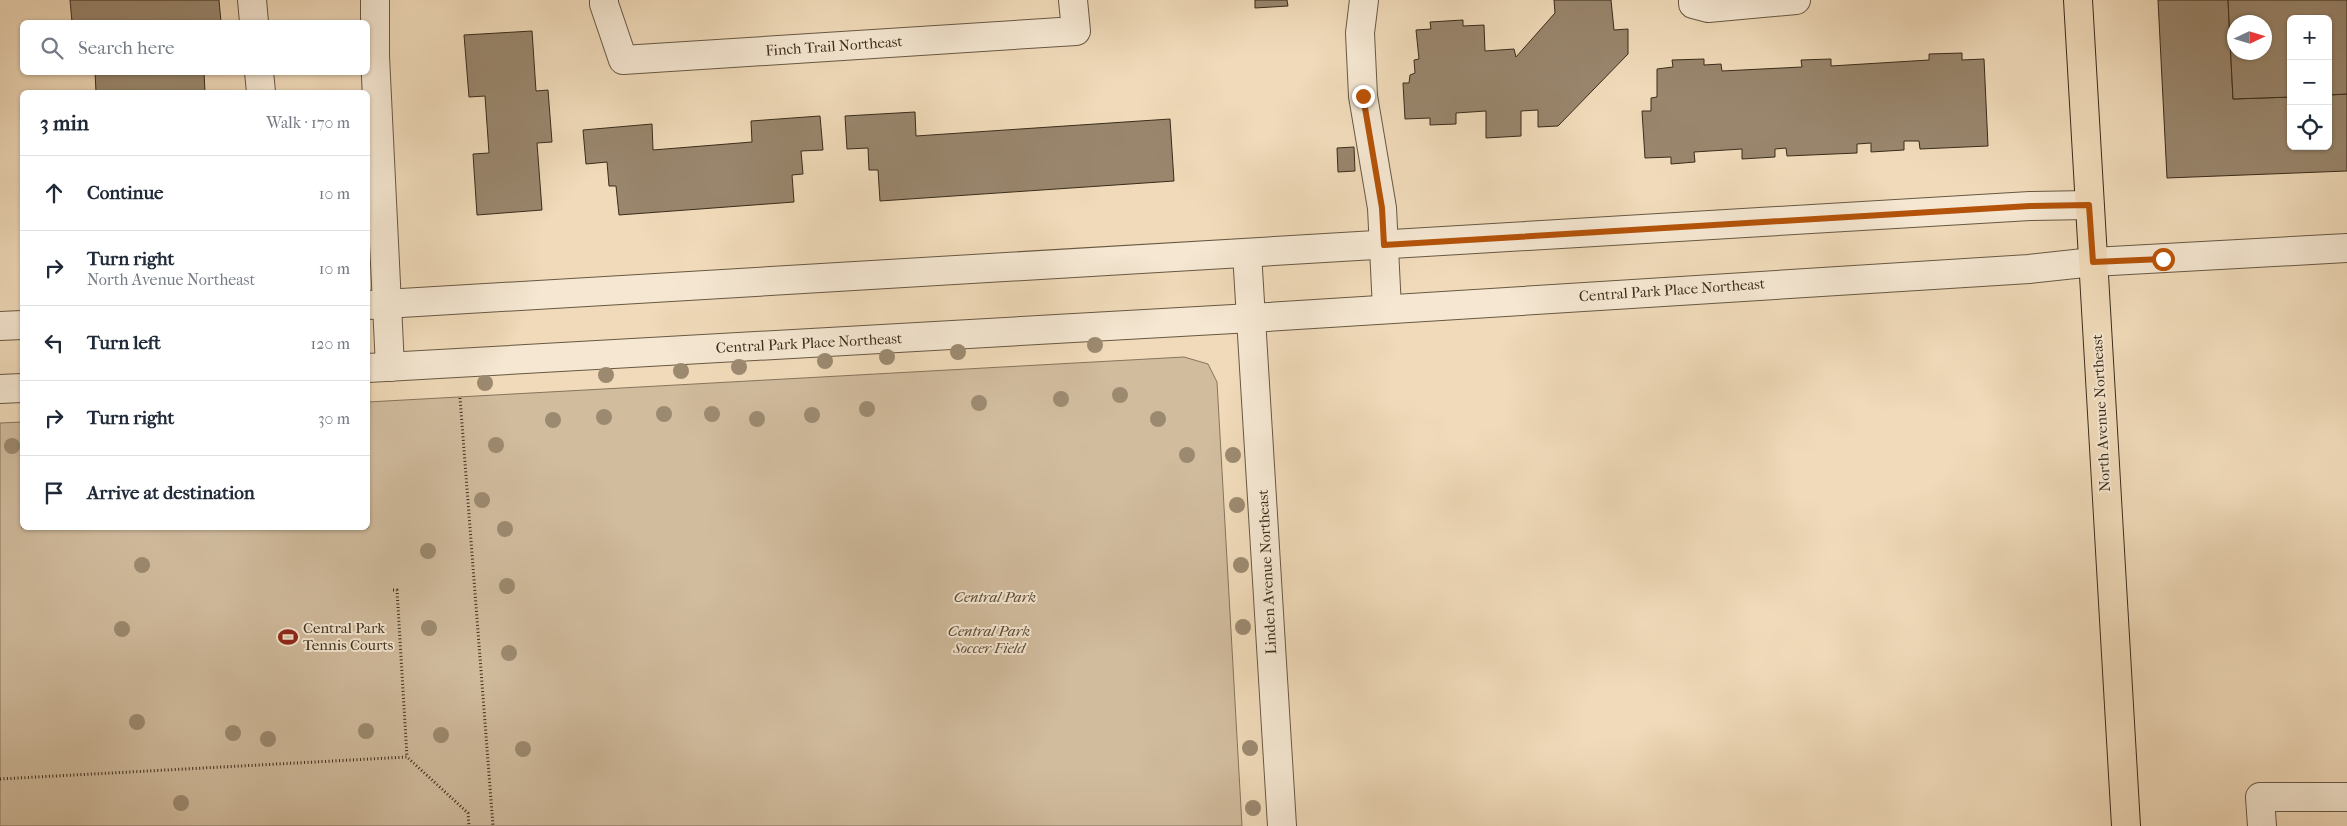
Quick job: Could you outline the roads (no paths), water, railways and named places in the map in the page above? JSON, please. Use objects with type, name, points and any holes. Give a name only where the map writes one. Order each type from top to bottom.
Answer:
[{"type":"main road","name":"North Avenue Northeast","points":[[2078,0],[2126,826]]},
{"type":"street","points":[[252,0],[254,20]]},
{"type":"street","points":[[375,0],[378,368]]},
{"type":"street","name":"Finch Trail Northeast","points":[[604,0],[623,60],[1076,31],[1073,0]]},
{"type":"street","points":[[1364,0],[1360,33],[1363,96],[1382,208],[1387,308]]},
{"type":"street","points":[[1693,0],[1693,4],[1708,8],[1796,0]]},
{"type":"street","points":[[260,75],[261,90]]},
{"type":"street","points":[[377,304],[2030,206],[2089,205]]},
{"type":"street","name":"Central Park Place Northeast","points":[[378,368],[1251,318],[2029,268],[2093,262],[2347,248]]},
{"type":"street","points":[[1247,253],[1251,318]]},
{"type":"street","name":"Linden Avenue Northeast","points":[[1251,318],[1282,826]]},
{"type":"street","points":[[0,326],[20,325]]},
{"type":"street","points":[[0,389],[20,388]]},
{"type":"street","points":[[2262,826],[2260,797],[2347,797]]},
{"type":"place","name":"Central Park Tennis Courts","points":[[288,637]]},
{"type":"park label","name":"Central Park","points":[[995,597]]},
{"type":"park label","name":"Central Park Soccer Field","points":[[989,640]]}]
